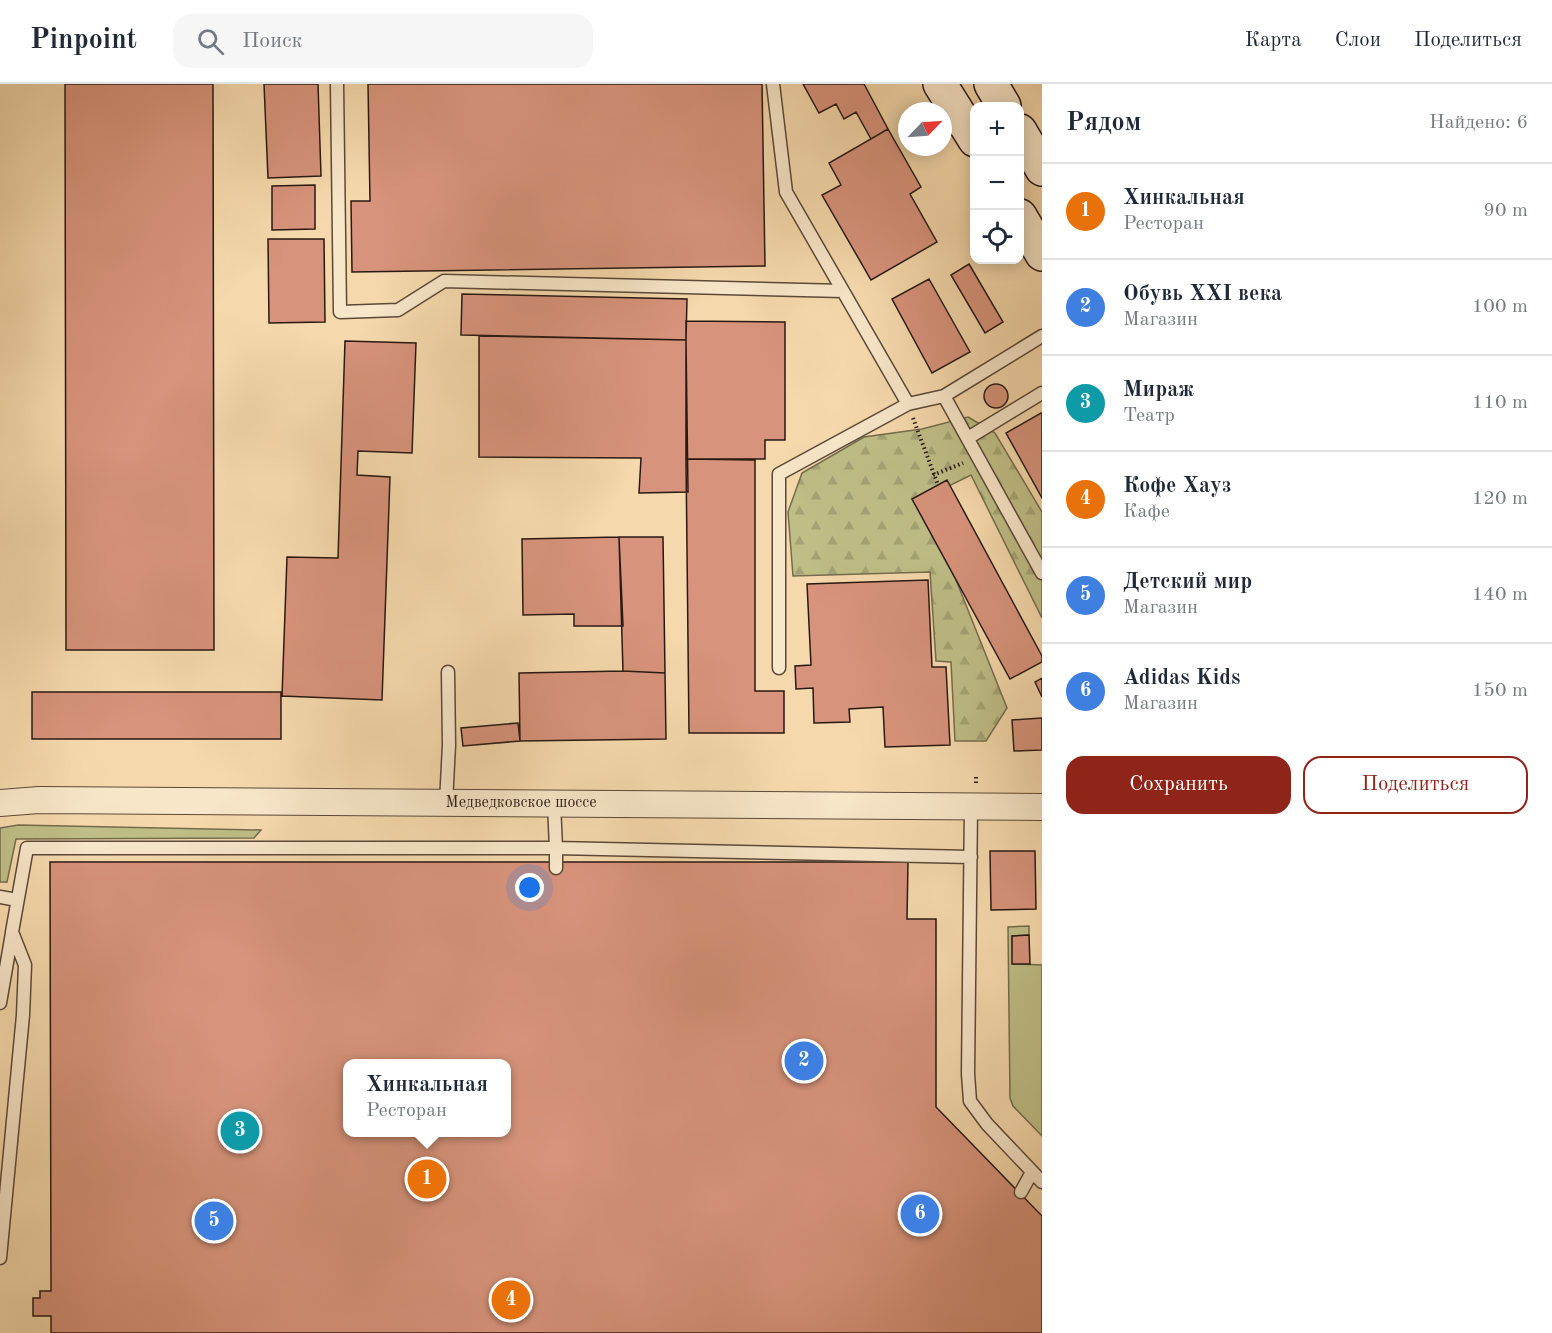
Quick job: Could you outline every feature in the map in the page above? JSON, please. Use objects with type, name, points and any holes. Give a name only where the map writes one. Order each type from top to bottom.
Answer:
[{"type":"main road","points":[[940,84],[970,132]]},
{"type":"main road","points":[[991,84],[1002,102]]},
{"type":"main road","points":[[1024,138],[1042,168]]},
{"type":"main road","points":[[1024,223],[1042,254]]},
{"type":"street","name":"Медведковское шоссе","points":[[0,803],[39,800],[1042,807]]},
{"type":"lane","points":[[337,84],[340,312],[398,310],[444,281],[843,291]]},
{"type":"lane","points":[[773,84],[786,192],[908,404]]},
{"type":"lane","points":[[780,668],[779,474],[908,404],[944,396],[1042,336]]},
{"type":"lane","points":[[968,438],[1042,393]]},
{"type":"lane","points":[[944,396],[1042,573]]},
{"type":"lane","points":[[446,803],[449,745],[448,672]]},
{"type":"lane","points":[[554,804],[556,868]]},
{"type":"lane","points":[[971,806],[968,1074],[970,1101],[987,1124],[1042,1182]]},
{"type":"lane","points":[[0,1003],[27,848],[556,848],[971,857]]},
{"type":"lane","points":[[0,897],[17,900]]},
{"type":"lane","points":[[0,1258],[25,975],[25,965],[12,932]]},
{"type":"lane","points":[[1021,1192],[1032,1172]]},
{"type":"path","points":[[908,404],[938,485]]},
{"type":"path","points":[[933,475],[978,457]]},
{"type":"green space","points":[[968,417],[995,433],[1042,512],[1042,618],[971,475],[918,501],[956,580],[1007,708],[986,741],[955,741],[951,662],[936,661],[930,572],[793,576],[788,512],[802,473],[864,437],[922,429]]},
{"type":"green space","points":[[18,825],[261,830],[254,838],[16,839],[7,882],[0,882],[0,828]]},
{"type":"green space","points":[[1029,926],[1029,935],[1012,936],[1013,964],[1042,965],[1042,1136],[1013,1106],[1010,1098],[1008,927]]},
{"type":"building","points":[[65,84],[213,84],[214,650],[66,650]]},
{"type":"building","points":[[264,84],[318,84],[321,176],[268,178]]},
{"type":"building","points":[[368,84],[762,84],[765,266],[352,272],[351,201],[370,201]]},
{"type":"building","points":[[803,84],[864,84],[888,129],[871,139],[856,112],[844,119],[836,104],[819,113]]},
{"type":"building","points":[[888,129],[898,147],[898,156],[903,156],[921,187],[910,194],[937,242],[871,280],[822,195],[841,185],[829,163]]},
{"type":"building","points":[[315,185],[315,229],[272,230],[272,186]]},
{"type":"building","points":[[268,239],[324,239],[325,322],[269,323]]},
{"type":"building","points":[[969,264],[1003,322],[985,333],[951,275]]},
{"type":"building","points":[[929,279],[970,352],[932,373],[892,299]]},
{"type":"building","points":[[462,294],[687,299],[686,340],[461,335]]},
{"type":"building","points":[[686,321],[785,322],[785,440],[765,440],[765,459],[686,459]]},
{"type":"building","points":[[479,336],[686,340],[688,492],[639,493],[641,458],[479,457]]},
{"type":"building","points":[[345,341],[416,343],[412,453],[358,451],[357,475],[390,477],[382,700],[282,696],[287,557],[338,558]]},
{"type":"building","points":[[996,384],[1004,388],[1008,396],[1004,404],[996,408],[988,404],[984,396],[988,388]]},
{"type":"building","points":[[1042,413],[1042,498],[1006,433]]},
{"type":"building","points":[[686,459],[755,460],[755,691],[784,691],[784,733],[689,733]]},
{"type":"building","points":[[947,480],[1042,656],[1042,662],[1010,679],[912,499]]},
{"type":"building","points":[[619,537],[623,626],[574,626],[574,614],[523,615],[522,539]]},
{"type":"building","points":[[619,537],[663,537],[665,673],[623,671]]},
{"type":"building","points":[[928,580],[932,667],[946,667],[950,745],[885,747],[883,707],[849,709],[850,722],[814,723],[813,688],[796,689],[795,666],[811,665],[807,584]]},
{"type":"building","points":[[623,671],[665,673],[666,739],[520,741],[519,673]]},
{"type":"building","points":[[1042,678],[1042,697],[1035,682]]},
{"type":"building","points":[[32,692],[281,692],[281,739],[32,739]]},
{"type":"building","points":[[1042,718],[1042,750],[1014,751],[1012,720]]},
{"type":"building","points":[[518,723],[520,741],[463,746],[461,728]]},
{"type":"building","points":[[990,851],[1035,851],[1036,909],[991,910]]},
{"type":"building","points":[[50,862],[908,862],[907,919],[936,919],[936,1107],[1042,1216],[1042,1333],[51,1333],[51,1316],[33,1316],[33,1298],[40,1298],[40,1291],[51,1291]]},
{"type":"building","points":[[1029,935],[1030,964],[1012,964],[1012,936]]},
{"type":"place","name":"Обувь XXI века","points":[[804,1061]]},
{"type":"place","name":"Мираж","points":[[240,1131]]},
{"type":"place","name":"Хинкальная","points":[[427,1179]]},
{"type":"place","name":"Adidas Kids","points":[[920,1214]]},
{"type":"place","name":"Детский мир","points":[[214,1221]]},
{"type":"place","name":"Кофе Хауз","points":[[511,1300]]}]
